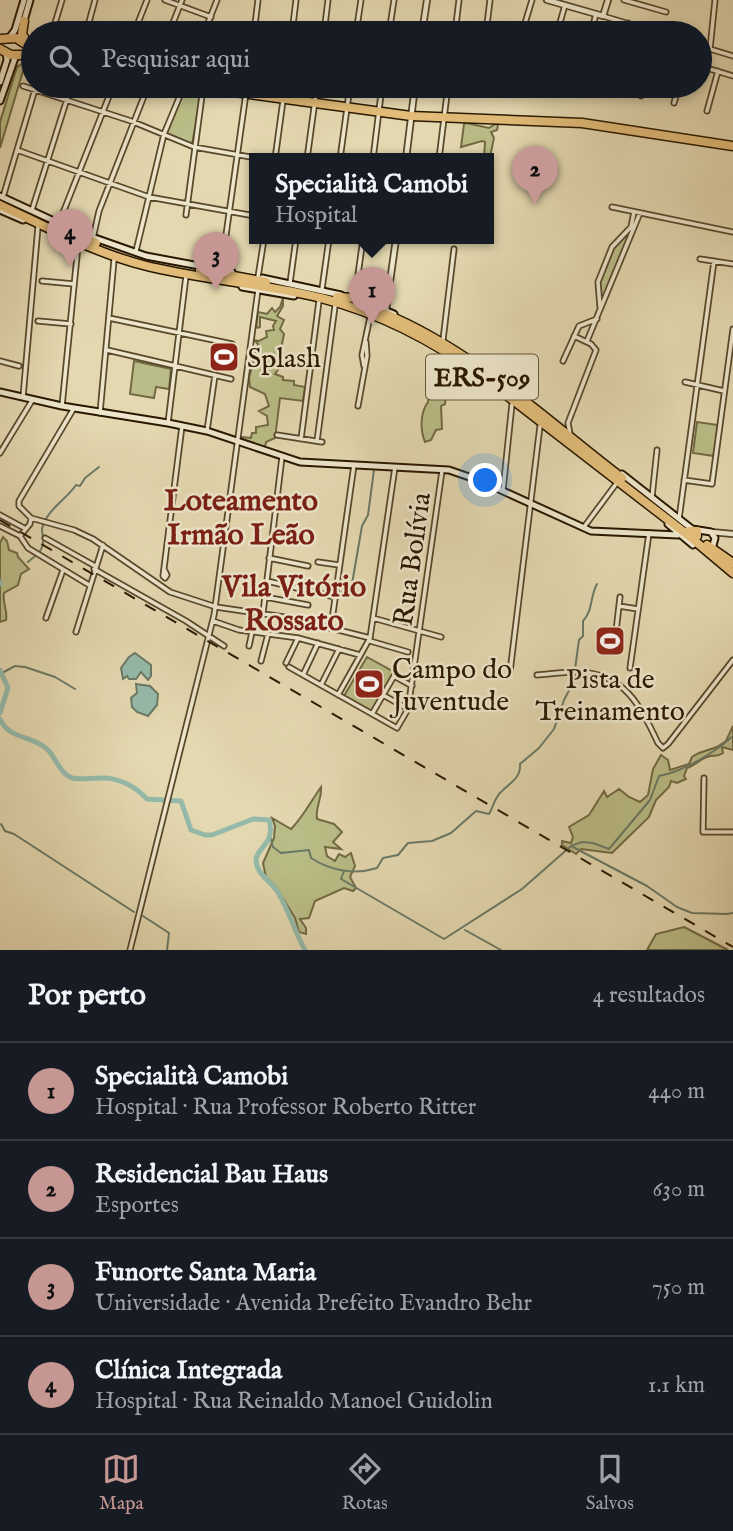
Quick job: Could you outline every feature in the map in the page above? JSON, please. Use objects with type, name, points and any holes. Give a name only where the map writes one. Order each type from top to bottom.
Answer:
[{"type":"highway","points":[[21,40],[5,38],[3,50],[21,55]]},
{"type":"highway","points":[[16,55],[21,50]]},
{"type":"highway","points":[[283,98],[411,116],[582,123],[733,146]]},
{"type":"highway","name":"ERS-509","points":[[0,203],[88,246],[173,271]]},
{"type":"highway","name":"ERS-509","points":[[0,203],[106,247],[145,260],[336,301],[353,302]]},
{"type":"highway","name":"ERS-509","points":[[76,235],[93,238],[106,247]]},
{"type":"highway","name":"ERS-509","points":[[150,266],[162,272],[199,271],[258,290],[274,289]]},
{"type":"highway","name":"ERS-509","points":[[243,284],[353,302],[428,334]]},
{"type":"highway","name":"ERS-509","points":[[320,296],[378,314],[456,359],[605,472],[632,489]]},
{"type":"highway","name":"ERS-509","points":[[411,323],[467,358],[598,457],[632,489],[677,524],[691,534],[714,542],[730,563],[733,573]]},
{"type":"highway","name":"ERS-509","points":[[456,359],[467,358]]},
{"type":"highway","name":"ERS-509","points":[[505,387],[523,398]]},
{"type":"highway","name":"ERS-509","points":[[583,455],[592,459],[598,457]]},
{"type":"highway","name":"ERS-509","points":[[605,472],[616,484],[632,489]]},
{"type":"highway","name":"ERS-509","points":[[625,477],[632,489]]},
{"type":"main road","points":[[5,38],[15,30],[24,0]]},
{"type":"main road","points":[[24,21],[30,0]]},
{"type":"main road","points":[[21,29],[21,40]]},
{"type":"main road","points":[[0,82],[7,60],[3,50]]},
{"type":"main road","points":[[0,102],[16,55]]},
{"type":"main road","name":"ERS-509","points":[[0,203],[32,210],[93,238],[136,253],[258,290],[320,296]]},
{"type":"main road","name":"ERS-509","points":[[0,203],[38,227],[114,260],[162,272],[199,271],[258,277],[290,283],[320,296]]},
{"type":"main road","name":"ERS-509","points":[[336,301],[411,323],[443,340],[559,425],[652,498],[677,524]]},
{"type":"main road","name":"ERS-509","points":[[456,359],[616,484],[677,524]]},
{"type":"main road","points":[[0,392],[62,406],[168,422],[207,431],[300,462],[442,468],[469,475],[595,532],[691,534]]},
{"type":"main road","points":[[650,533],[668,532],[677,524]]},
{"type":"main road","name":"ERS-509","points":[[691,534],[711,532],[714,542]]},
{"type":"main road","name":"ERS-509","points":[[691,534],[718,564],[730,563]]},
{"type":"street","points":[[56,21],[62,0]]},
{"type":"street","points":[[89,21],[95,0]]},
{"type":"street","points":[[138,21],[146,0]]},
{"type":"street","points":[[165,0],[211,17]]},
{"type":"street","points":[[174,21],[182,0]]},
{"type":"street","points":[[209,21],[217,0]]},
{"type":"street","points":[[255,21],[258,0]]},
{"type":"street","points":[[293,21],[296,0]]},
{"type":"street","points":[[325,21],[328,0]]},
{"type":"street","points":[[358,21],[361,0]]},
{"type":"street","points":[[391,21],[394,0]]},
{"type":"street","points":[[424,21],[427,0]]},
{"type":"street","points":[[456,21],[459,0]]},
{"type":"street","points":[[487,21],[490,0]]},
{"type":"street","points":[[526,21],[532,0]]},
{"type":"street","points":[[547,0],[621,21]]},
{"type":"street","points":[[603,16],[608,0]]},
{"type":"street","points":[[624,0],[666,12]]},
{"type":"street","points":[[712,29],[715,0]]},
{"type":"street","points":[[560,21],[565,5]]},
{"type":"street","points":[[595,21],[597,14]]},
{"type":"street","points":[[211,17],[211,21]]},
{"type":"street","points":[[712,50],[733,56]]},
{"type":"street","points":[[712,69],[733,76]]},
{"type":"street","points":[[712,93],[718,71]]},
{"type":"street","points":[[0,203],[33,98]]},
{"type":"street","points":[[59,223],[108,98]]},
{"type":"street","points":[[93,238],[99,211],[143,98]]},
{"type":"street","points":[[136,253],[164,134],[179,98]]},
{"type":"street","points":[[186,215],[201,98]]},
{"type":"street","points":[[226,235],[245,98]]},
{"type":"street","points":[[276,153],[283,98]]},
{"type":"street","points":[[308,153],[316,98]]},
{"type":"street","points":[[341,153],[348,98]]},
{"type":"street","points":[[374,153],[381,98]]},
{"type":"street","points":[[407,153],[413,98]]},
{"type":"street","points":[[440,153],[446,98]]},
{"type":"street","points":[[674,103],[675,98]]},
{"type":"street","points":[[707,111],[711,98]]},
{"type":"street","points":[[32,210],[67,99],[134,122],[194,147],[249,157]]},
{"type":"street","points":[[17,150],[80,170],[149,197],[249,215]]},
{"type":"street","points":[[612,207],[733,232]]},
{"type":"street","points":[[601,309],[598,282],[612,247],[631,227],[634,212]]},
{"type":"street","points":[[587,341],[640,213]]},
{"type":"street","points":[[23,397],[38,227]]},
{"type":"street","points":[[258,277],[263,244]]},
{"type":"street","points":[[290,283],[295,244]]},
{"type":"street","points":[[301,439],[328,244]]},
{"type":"street","points":[[353,302],[362,244]]},
{"type":"street","points":[[358,406],[363,366],[368,350],[366,342],[378,314],[395,244]]},
{"type":"street","points":[[62,406],[78,246]]},
{"type":"street","points":[[443,340],[454,249]]},
{"type":"street","points":[[700,259],[733,264]]},
{"type":"street","points":[[100,413],[114,260]]},
{"type":"street","points":[[677,524],[713,261]]},
{"type":"street","points":[[168,422],[179,333],[199,271]]},
{"type":"street","points":[[42,281],[74,284]]},
{"type":"street","points":[[130,950],[216,607],[258,290]]},
{"type":"street","points":[[317,441],[336,301]]},
{"type":"street","points":[[109,317],[232,344]]},
{"type":"street","points":[[562,361],[579,326],[597,318]]},
{"type":"street","points":[[37,321],[71,324]]},
{"type":"street","points":[[684,480],[712,484],[733,329]]},
{"type":"street","points":[[570,434],[568,423],[596,353],[596,348],[587,341],[574,336]]},
{"type":"street","points":[[106,350],[231,379]]},
{"type":"street","points":[[0,361],[19,366]]},
{"type":"street","points":[[207,431],[215,375]]},
{"type":"street","points":[[685,382],[724,391]]},
{"type":"street","points":[[0,453],[33,399]]},
{"type":"street","points":[[503,490],[512,404]]},
{"type":"street","points":[[74,408],[19,501],[19,506],[30,514],[31,518],[74,530],[103,545],[162,588],[216,607],[299,620],[408,652]]},
{"type":"street","points":[[559,425],[568,423]]},
{"type":"street","points":[[164,569],[182,426]]},
{"type":"street","points":[[510,672],[540,426]]},
{"type":"street","points":[[277,435],[323,442]]},
{"type":"street","points":[[652,498],[657,450]]},
{"type":"street","points":[[263,613],[282,457]]},
{"type":"street","points":[[333,613],[354,465]]},
{"type":"street","points":[[338,695],[370,639],[395,467]]},
{"type":"street","name":"Rua Bolívia","points":[[408,709],[421,632],[442,468]]},
{"type":"street","points":[[583,528],[616,484]]},
{"type":"street","points":[[0,515],[26,529]]},
{"type":"street","points":[[20,536],[31,518]]},
{"type":"street","points":[[0,526],[20,536],[28,548],[89,585]]},
{"type":"street","points":[[630,667],[650,533]]},
{"type":"street","points":[[714,542],[733,534]]},
{"type":"street","points":[[45,538],[186,621],[208,639],[224,646]]},
{"type":"street","points":[[76,632],[103,545]]},
{"type":"street","points":[[270,558],[308,566]]},
{"type":"street","points":[[317,562],[339,565]]},
{"type":"street","points":[[46,618],[63,570]]},
{"type":"street","points":[[267,581],[335,597]]},
{"type":"street","points":[[265,597],[308,605]]},
{"type":"street","points":[[611,642],[615,640],[620,597]]},
{"type":"street","points":[[618,606],[638,609]]},
{"type":"street","points":[[373,618],[441,637]]},
{"type":"street","points":[[213,621],[360,654]]},
{"type":"street","points":[[249,646],[253,632]]},
{"type":"street","points":[[261,661],[268,634]]},
{"type":"street","points":[[298,638],[288,665],[397,728],[408,709],[383,695]]},
{"type":"street","points":[[303,674],[318,643]]},
{"type":"street","points":[[321,685],[340,649]]},
{"type":"street","points":[[537,675],[577,672],[605,678],[632,695],[663,748],[733,660]]},
{"type":"street","points":[[372,714],[394,676],[412,686]]},
{"type":"street","points":[[704,778],[703,832],[733,832]]},
{"type":"green space","points":[[21,64],[21,78],[0,148],[0,122],[17,67]]},
{"type":"green space","points":[[181,98],[200,98],[192,145],[166,135]]},
{"type":"green space","points":[[464,124],[489,128],[498,125],[497,130],[491,132],[494,138],[491,153],[484,153],[485,142],[482,141],[461,147]]},
{"type":"green space","points":[[638,214],[601,305],[599,284],[613,249],[631,230]]},
{"type":"green space","points":[[283,298],[283,306],[277,316],[284,320],[280,329],[284,334],[280,354],[283,362],[280,361],[282,364],[275,374],[283,377],[283,380],[294,381],[294,385],[305,387],[303,401],[280,398],[275,438],[266,442],[265,447],[243,440],[242,437],[251,438],[252,433],[256,433],[256,427],[268,425],[267,416],[259,411],[269,406],[265,394],[250,387],[249,378],[258,344],[254,340],[267,337],[266,331],[274,330],[276,321],[260,317],[260,327],[256,327],[258,312],[267,314],[272,308],[275,312]]},
{"type":"green space","points":[[436,355],[449,364],[445,404],[441,406],[442,429],[436,430],[431,440],[425,442],[422,416],[428,402]]},
{"type":"green space","points":[[134,361],[171,369],[169,389],[156,387],[154,398],[130,394]]},
{"type":"green space","points":[[697,422],[718,425],[714,456],[693,453]]},
{"type":"green space","points":[[3,537],[9,550],[17,553],[29,569],[21,574],[18,585],[4,593],[6,620],[0,622],[0,543]]},
{"type":"green space","name":"Campo do Juventude","points":[[367,657],[394,672],[371,712],[344,696]]},
{"type":"green space","points":[[733,726],[733,750],[722,747],[723,753],[709,756],[687,768],[684,776],[686,779],[677,783],[671,781],[669,787],[656,800],[649,817],[612,853],[581,849],[576,854],[562,845],[562,841],[571,843],[573,837],[569,827],[589,815],[604,791],[607,797],[619,789],[640,802],[648,795],[653,769],[661,755],[668,760],[670,770],[689,764],[692,757],[726,741]]},
{"type":"green space","points":[[321,787],[317,819],[334,824],[342,832],[333,842],[341,849],[325,847],[327,856],[335,861],[339,854],[345,857],[351,853],[355,866],[350,877],[356,888],[353,891],[344,888],[315,901],[309,918],[300,919],[306,928],[306,934],[299,932],[295,918],[276,887],[266,877],[263,863],[274,838],[275,826],[272,818],[291,829]]},
{"type":"green space","points":[[684,927],[728,950],[647,950],[656,934]]},
{"type":"shaded area","points":[[135,653],[151,665],[151,676],[148,680],[141,672],[136,679],[129,679],[127,676],[123,679],[121,668]]},
{"type":"shaded area","points":[[136,684],[150,686],[158,694],[157,705],[148,716],[132,707],[131,698],[137,693]]},
{"type":"waterway","points":[[28,562],[42,547],[42,529],[52,510],[76,485],[80,486],[85,478],[99,467]]},
{"type":"waterway","points":[[340,593],[351,589],[362,526],[368,515],[374,470]]},
{"type":"waterway","points":[[575,669],[579,640],[583,636],[583,621],[597,584]]},
{"type":"waterway","points":[[2,673],[15,666],[25,667],[55,677],[75,689]]},
{"type":"waterway","points":[[0,670],[8,688],[0,713]]},
{"type":"waterway","points":[[270,836],[273,847],[281,853],[309,850],[311,858],[327,866],[360,871],[377,868],[383,858],[398,855],[408,843],[432,841],[451,833],[476,811],[489,814],[498,795],[516,777],[520,764],[539,748],[554,729],[575,674]]},
{"type":"waterway","points":[[0,719],[9,731],[42,745],[72,778],[113,779],[132,786],[147,799],[181,801],[191,830],[212,835],[253,819],[269,820],[270,835],[257,856],[257,865],[281,898],[305,950]]},
{"type":"waterway","points":[[344,871],[341,879],[444,939],[522,889],[571,846],[582,842],[609,849],[650,800],[659,776],[698,760],[733,736]]},
{"type":"waterway","points":[[1,824],[5,831],[14,834],[134,912]]},
{"type":"waterway","points":[[571,846],[647,886],[677,907],[692,913],[733,913]]},
{"type":"waterway","points":[[143,916],[169,933],[167,950]]},
{"type":"waterway","points":[[465,930],[501,950]]},
{"type":"railway","points":[[0,520],[733,947]]},
{"type":"place","name":"Residencial Bau Haus","points":[[535,204]]},
{"type":"place","name":"Clínica Integrada","points":[[70,267]]},
{"type":"place","name":"Funorte Santa Maria","points":[[216,290]]},
{"type":"place","name":"Specialità Camobi","points":[[372,325]]},
{"type":"place","name":"Splash","points":[[224,357]]},
{"type":"place","name":"Pista de Treinamento","points":[[610,641]]},
{"type":"place","name":"Campo do Juventude","points":[[369,684]]},
{"type":"district","name":"Loteamento Irmão Leão","points":[[241,517]]},
{"type":"district","name":"Vila Vitório Rossato","points":[[294,603]]}]
